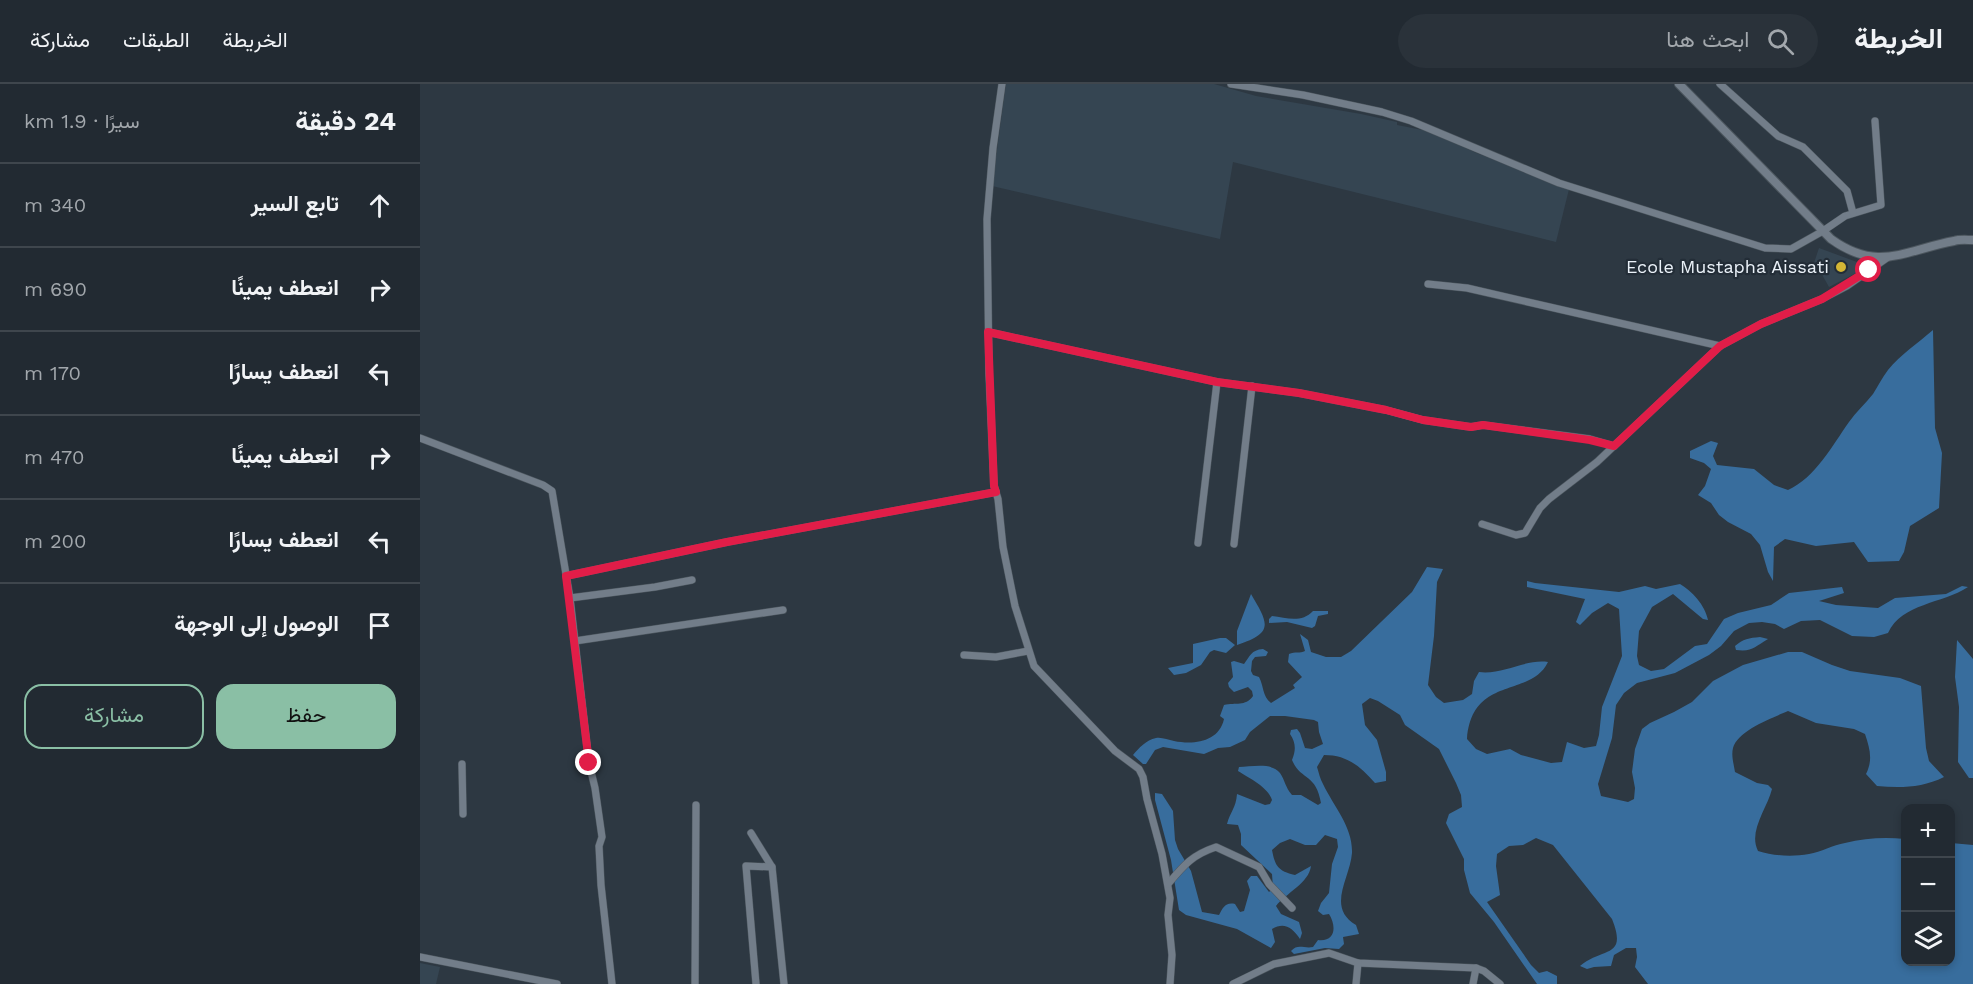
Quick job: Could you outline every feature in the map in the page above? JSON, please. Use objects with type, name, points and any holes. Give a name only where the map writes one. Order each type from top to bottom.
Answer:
[{"type":"street","points":[[1002,84],[993,148],[987,219],[988,332],[993,477],[998,499],[1007,574],[1019,624],[1034,666],[1115,751],[1139,769],[1143,777],[1170,898],[1168,915],[1172,955],[1170,984]]},
{"type":"street","points":[[1231,84],[1303,95],[1401,118],[1558,183],[1765,248],[1791,249],[1845,216],[1881,205],[1875,122]]},
{"type":"street","points":[[1679,84],[1823,231],[1844,248],[1862,255],[1887,258]]},
{"type":"street","points":[[1720,84],[1778,136],[1803,147],[1847,191],[1853,213]]},
{"type":"street","points":[[1482,524],[1516,536],[1521,535],[1549,499],[1614,446],[1720,346],[1761,324],[1822,299],[1846,286],[1887,258],[1956,240],[1973,240]]},
{"type":"street","points":[[1428,284],[1467,288],[1720,346]]},
{"type":"street","points":[[988,332],[1217,382],[1299,393],[1423,420],[1471,427],[1483,425],[1590,440],[1614,446]]},
{"type":"street","points":[[1198,543],[1217,382]]},
{"type":"street","points":[[1234,544],[1252,386]]},
{"type":"street","points":[[420,438],[543,485],[552,491],[570,598],[589,763],[602,837],[599,846],[601,885],[612,984]]},
{"type":"street","points":[[566,576],[727,542],[996,492]]},
{"type":"street","points":[[570,598],[692,580]]},
{"type":"street","points":[[575,641],[783,610]]},
{"type":"street","points":[[964,655],[996,657],[1028,651]]},
{"type":"street","points":[[462,764],[463,814]]},
{"type":"street","points":[[694,984],[696,805]]},
{"type":"street","points":[[751,833],[772,867],[784,984]]},
{"type":"street","points":[[1168,884],[1185,863],[1199,853],[1216,848],[1259,867],[1269,884],[1292,908]]},
{"type":"street","points":[[756,984],[746,866],[772,867]]},
{"type":"street","points":[[1233,984],[1247,980],[1274,964],[1329,953],[1358,963],[1476,968],[1484,971],[1500,984]]},
{"type":"street","points":[[420,957],[557,984]]},
{"type":"street","points":[[1356,984],[1358,963]]},
{"type":"street","points":[[1473,984],[1476,968]]},
{"type":"shaded area","points":[[1006,84],[1214,84],[1256,96],[1397,122],[1397,125],[1428,131],[1479,154],[1570,185],[1556,242],[1233,162],[1220,239],[992,186]]},
{"type":"shaded area","name":"Ecole Mustapha Aissati","points":[[1819,248],[1865,265],[1864,269],[1829,287],[1814,263]]},
{"type":"shaded area","points":[[1933,330],[1935,428],[1942,453],[1939,508],[1910,526],[1904,552],[1899,561],[1868,562],[1854,542],[1816,546],[1785,539],[1774,547],[1773,581],[1760,545],[1751,534],[1728,522],[1719,515],[1711,503],[1698,495],[1705,486],[1711,469],[1704,463],[1690,458],[1690,451],[1711,441],[1718,443],[1713,456],[1717,465],[1754,469],[1774,485],[1788,490],[1798,485],[1815,470],[1852,418],[1873,394],[1886,373],[1904,354]]},
{"type":"shaded area","points":[[1427,567],[1443,569],[1437,582],[1428,685],[1436,697],[1444,703],[1463,700],[1472,694],[1474,681],[1479,672],[1548,662],[1540,673],[1529,680],[1490,696],[1479,705],[1471,719],[1467,739],[1476,749],[1487,754],[1510,749],[1521,755],[1551,763],[1562,762],[1567,742],[1584,748],[1596,746],[1602,707],[1622,656],[1619,609],[1608,603],[1592,613],[1580,625],[1576,622],[1585,599],[1527,587],[1527,581],[1619,592],[1645,586],[1656,589],[1680,584],[1685,587],[1701,604],[1708,620],[1703,619],[1673,594],[1652,607],[1639,631],[1637,656],[1639,665],[1651,671],[1664,669],[1695,646],[1707,644],[1724,619],[1771,605],[1789,593],[1842,587],[1844,593],[1819,601],[1836,605],[1878,608],[1895,598],[1946,594],[1962,586],[1968,587],[1913,610],[1894,623],[1888,633],[1874,637],[1852,636],[1820,620],[1801,621],[1784,629],[1775,624],[1749,623],[1734,631],[1721,646],[1709,655],[1675,673],[1637,683],[1624,693],[1616,705],[1612,738],[1598,784],[1601,796],[1628,802],[1634,799],[1635,788],[1632,772],[1635,749],[1642,729],[1692,702],[1713,681],[1743,665],[1788,652],[1802,652],[1850,671],[1900,678],[1921,686],[1929,761],[1944,777],[1936,781],[1911,786],[1877,786],[1866,774],[1870,764],[1870,754],[1865,734],[1854,729],[1816,723],[1788,711],[1756,725],[1741,736],[1733,748],[1733,763],[1735,772],[1757,783],[1768,785],[1772,789],[1755,836],[1758,851],[1796,856],[1860,840],[1901,839],[1901,966],[1955,966],[1955,843],[1973,845],[1973,984],[1648,984],[1635,967],[1636,948],[1626,948],[1614,955],[1611,966],[1587,969],[1580,966],[1615,946],[1616,932],[1612,919],[1553,845],[1536,838],[1523,845],[1509,846],[1497,854],[1496,866],[1500,895],[1487,902],[1531,965],[1539,973],[1547,971],[1557,976],[1557,984],[1537,984],[1494,922],[1470,893],[1464,870],[1464,859],[1446,823],[1449,814],[1462,807],[1461,795],[1439,749],[1405,725],[1400,715],[1370,698],[1362,704],[1365,725],[1377,740],[1386,772],[1386,781],[1375,783],[1364,771],[1340,757],[1324,755],[1317,767],[1322,782],[1349,834],[1352,853],[1341,901],[1342,910],[1347,918],[1356,925],[1359,934],[1343,937],[1344,944],[1339,949],[1325,948],[1294,954],[1291,951],[1299,947],[1313,947],[1318,940],[1328,939],[1333,933],[1334,928],[1329,914],[1323,915],[1318,911],[1329,893],[1332,864],[1338,847],[1337,839],[1325,835],[1316,845],[1305,845],[1290,839],[1280,843],[1272,850],[1276,864],[1285,872],[1295,875],[1311,866],[1302,883],[1276,906],[1281,914],[1299,922],[1302,933],[1300,939],[1294,931],[1287,927],[1276,927],[1272,929],[1275,942],[1271,948],[1237,929],[1186,915],[1179,910],[1171,860],[1155,793],[1162,794],[1173,811],[1175,840],[1191,871],[1202,912],[1219,915],[1229,904],[1235,904],[1240,912],[1244,911],[1250,890],[1247,881],[1251,876],[1257,876],[1269,892],[1273,888],[1272,874],[1241,845],[1238,825],[1227,824],[1237,794],[1265,805],[1270,804],[1272,800],[1262,787],[1238,771],[1239,767],[1272,767],[1280,773],[1292,795],[1301,795],[1318,805],[1321,803],[1316,787],[1292,760],[1295,747],[1290,734],[1291,730],[1297,729],[1305,748],[1312,749],[1323,744],[1318,722],[1285,716],[1270,716],[1250,732],[1245,740],[1230,747],[1218,748],[1204,754],[1163,747],[1155,750],[1146,764],[1133,755],[1152,739],[1197,742],[1217,733],[1224,719],[1220,716],[1224,705],[1243,703],[1253,696],[1248,687],[1234,692],[1229,687],[1228,683],[1233,677],[1231,662],[1244,664],[1256,651],[1263,649],[1268,652],[1266,656],[1255,657],[1251,671],[1253,675],[1259,677],[1271,703],[1295,688],[1293,685],[1302,677],[1288,662],[1289,654],[1305,651],[1300,634],[1308,640],[1311,652],[1326,657],[1341,657],[1351,651],[1412,592]]},
{"type":"shaded area","points":[[1251,594],[1265,626],[1258,636],[1237,645],[1237,631]]},
{"type":"shaded area","points":[[1313,611],[1328,611],[1328,614],[1318,616],[1312,628],[1287,622],[1269,623],[1272,616],[1299,618]]},
{"type":"shaded area","points":[[1226,638],[1235,645],[1226,653],[1214,650],[1210,652],[1201,665],[1186,673],[1174,675],[1168,668],[1193,663],[1193,644]]},
{"type":"shaded area","points":[[1749,638],[1768,639],[1750,650],[1736,650],[1735,646],[1741,642]]},
{"type":"shaded area","points":[[1957,640],[1973,659],[1973,778],[1969,778],[1958,762],[1959,707],[1955,677]]},
{"type":"shaded area","points":[[420,963],[440,967],[436,984],[420,984]]},
{"type":"place","name":"Ecole Mustapha Aissati","points":[[1841,267]]},
{"type":"route","points":[[589,763],[566,576],[727,542],[996,492],[988,332],[1217,382],[1299,393],[1386,410],[1423,420],[1471,427],[1483,425],[1590,440],[1614,446],[1720,346],[1761,324],[1822,299],[1869,270]]}]
